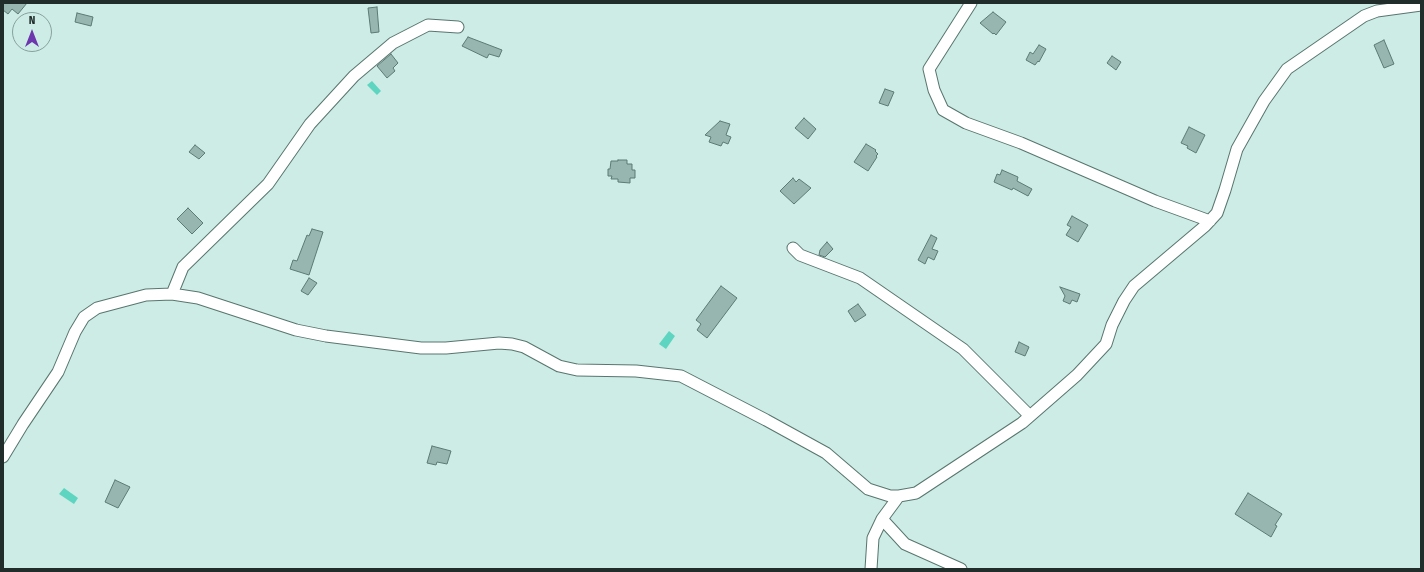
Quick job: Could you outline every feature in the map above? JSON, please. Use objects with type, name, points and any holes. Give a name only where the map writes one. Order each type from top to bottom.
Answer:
[{"type":"street","points":[[970,3],[929,69],[934,90],[943,110],[966,123],[1021,144],[1155,201],[1210,221]]},
{"type":"street","points":[[3,457],[22,424],[58,372],[75,332],[84,317],[97,308],[146,295],[172,294],[198,298],[296,330],[326,336],[421,348],[446,348],[499,343],[512,344],[524,347],[560,366],[578,370],[636,371],[681,376],[826,453],[868,489],[890,496],[916,493],[1022,423],[1077,375],[1106,344],[1112,325],[1124,301],[1134,286],[1210,221],[1217,213],[1237,149],[1264,100],[1287,69],[1364,16],[1377,11],[1421,5]]},
{"type":"street","points":[[172,294],[183,267],[268,184],[310,124],[354,76],[393,43],[428,25],[458,27]]},
{"type":"street","points":[[793,248],[800,255],[860,278],[963,349],[1030,416]]},
{"type":"street","points":[[871,569],[874,538],[882,519],[899,496]]},
{"type":"street","points":[[882,519],[905,544],[961,569]]},
{"type":"shaded area","points":[[372,81],[381,91],[377,95],[367,85]]},
{"type":"shaded area","points":[[669,331],[675,336],[666,349],[659,344]]},
{"type":"shaded area","points":[[64,488],[78,498],[74,504],[59,494]]},
{"type":"building","points":[[3,3],[27,3],[20,12],[16,12],[12,9],[8,14],[3,10]]},
{"type":"building","points":[[377,7],[379,32],[371,33],[368,8]]},
{"type":"building","points":[[993,12],[1006,22],[996,35],[980,23]]},
{"type":"building","points":[[77,13],[93,17],[91,26],[75,22]]},
{"type":"building","points":[[468,37],[502,50],[499,57],[489,54],[487,58],[462,46]]},
{"type":"building","points":[[1384,40],[1394,64],[1384,68],[1374,45]]},
{"type":"building","points":[[1039,45],[1046,49],[1039,62],[1038,61],[1035,65],[1026,60],[1030,52],[1033,54]]},
{"type":"building","points":[[391,54],[398,63],[393,68],[395,71],[387,78],[377,66]]},
{"type":"building","points":[[1112,56],[1121,62],[1116,70],[1107,63]]},
{"type":"building","points":[[885,89],[894,92],[888,106],[879,103]]},
{"type":"building","points":[[804,118],[816,129],[808,139],[795,128]]},
{"type":"building","points":[[720,121],[730,124],[726,135],[731,137],[728,144],[723,142],[721,146],[709,142],[711,137],[705,135]]},
{"type":"building","points":[[1189,127],[1205,135],[1196,153],[1187,148],[1188,146],[1181,143]]},
{"type":"building","points":[[866,144],[876,150],[875,151],[878,154],[868,171],[854,162]]},
{"type":"building","points":[[195,145],[205,153],[199,159],[189,152]]},
{"type":"building","points":[[627,160],[627,164],[632,164],[632,170],[635,170],[635,178],[630,178],[630,183],[618,182],[618,179],[611,179],[612,176],[608,176],[608,169],[610,169],[611,161]]},
{"type":"building","points":[[1002,170],[1018,177],[1017,181],[1032,189],[1028,196],[1013,188],[1012,190],[994,182],[997,174],[1000,175]]},
{"type":"building","points":[[793,178],[796,182],[799,179],[811,188],[794,204],[780,191]]},
{"type":"building","points":[[188,208],[203,223],[192,234],[177,219]]},
{"type":"building","points":[[1072,216],[1088,225],[1078,242],[1066,235],[1071,227],[1067,225]]},
{"type":"building","points":[[312,229],[323,232],[309,275],[290,269],[293,260],[297,261],[307,235],[309,236]]},
{"type":"building","points":[[931,235],[937,238],[932,249],[938,251],[934,260],[928,257],[925,264],[918,260]]},
{"type":"building","points":[[827,242],[833,249],[825,257],[819,255],[820,250]]},
{"type":"building","points":[[309,278],[317,283],[308,295],[301,291]]},
{"type":"building","points":[[721,286],[737,298],[707,338],[697,330],[701,324],[696,320]]},
{"type":"building","points":[[1060,287],[1080,294],[1077,302],[1072,300],[1070,304],[1063,301],[1065,296]]},
{"type":"building","points":[[858,304],[866,315],[855,322],[848,311]]},
{"type":"building","points":[[1019,342],[1029,347],[1025,356],[1015,352]]},
{"type":"building","points":[[432,446],[451,451],[447,464],[437,462],[436,465],[427,463]]},
{"type":"building","points":[[115,480],[130,487],[118,508],[105,502]]},
{"type":"building","points":[[1248,493],[1282,514],[1275,525],[1277,526],[1271,537],[1235,514]]}]
